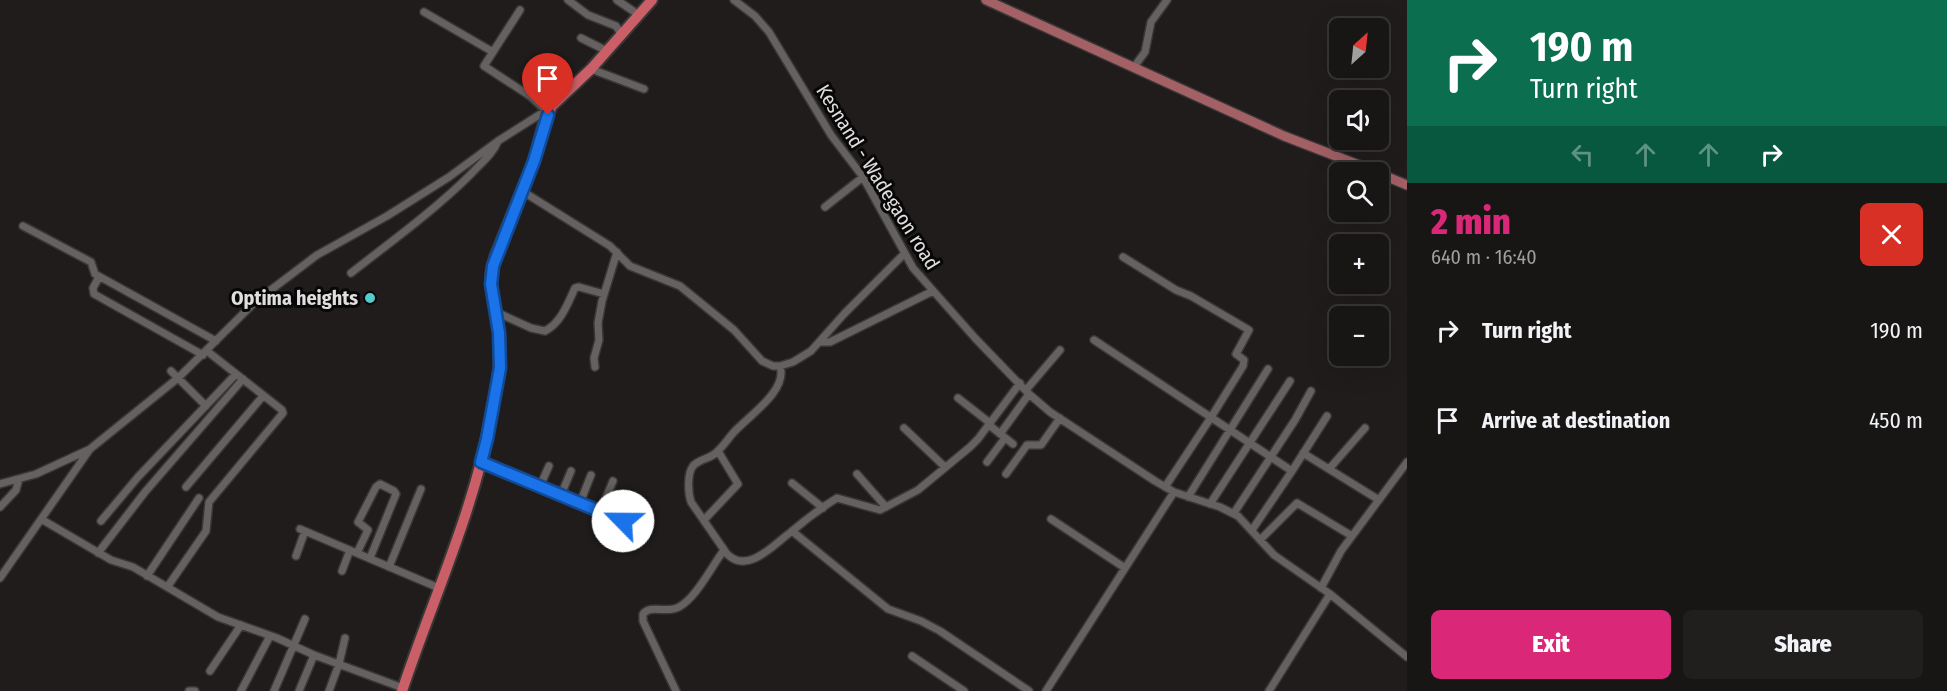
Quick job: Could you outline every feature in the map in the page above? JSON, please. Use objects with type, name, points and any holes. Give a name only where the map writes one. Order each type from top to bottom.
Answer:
[{"type":"highway","points":[[402,689],[459,538],[487,439],[501,351],[491,284],[493,266],[534,161],[549,108],[591,69],[652,0]]},
{"type":"main road","points":[[986,0],[1284,136],[1350,162]]},
{"type":"main road","points":[[1389,178],[1407,185]]},
{"type":"street","points":[[567,0],[588,15],[616,26],[622,35]]},
{"type":"street","points":[[617,0],[639,15]]},
{"type":"street","name":"Kesnand - Wadegaon road","points":[[734,0],[762,23],[831,135],[863,177],[913,268],[1028,392],[1060,418],[1165,487],[1234,513],[1285,564],[1330,594],[1407,657]]},
{"type":"street","points":[[1134,67],[1145,52],[1151,22],[1167,0]]},
{"type":"street","points":[[0,484],[59,464],[90,449],[178,378],[255,302],[317,255],[387,216],[449,177],[498,141],[549,108],[484,66],[520,10]]},
{"type":"street","points":[[424,12],[493,52]]},
{"type":"street","points":[[581,38],[607,51]]},
{"type":"street","points":[[591,69],[644,89]]},
{"type":"street","points":[[536,76],[563,94]]},
{"type":"street","points":[[351,273],[454,191],[491,154],[498,141]]},
{"type":"street","points":[[825,207],[863,177]]},
{"type":"street","points":[[522,191],[610,246],[630,266],[680,286],[734,330],[762,361],[773,366],[793,362],[804,356],[904,254]]},
{"type":"street","points":[[23,226],[91,262],[94,273],[99,277],[216,341]]},
{"type":"street","points":[[595,367],[594,355],[599,340],[598,323],[617,252]]},
{"type":"street","points":[[1123,257],[1248,330],[1236,354],[1244,360],[1243,366],[1165,487]]},
{"type":"street","points":[[99,277],[93,288],[94,294],[205,353],[282,410],[282,416],[209,502],[206,531],[168,586]]},
{"type":"street","points":[[496,312],[531,328],[545,331],[554,325],[567,306],[575,288],[604,294]]},
{"type":"street","points":[[820,342],[830,342],[933,291]]},
{"type":"street","points":[[1094,340],[1292,471]]},
{"type":"street","points":[[987,462],[1028,392],[1060,350]]},
{"type":"street","points":[[780,366],[782,377],[776,390],[718,451],[697,463],[691,472],[689,499],[724,550],[734,560],[744,561],[770,550],[835,499],[839,498],[877,509],[886,507],[918,490],[974,444],[1020,383]]},
{"type":"street","points":[[1188,497],[1268,369]]},
{"type":"street","points":[[171,371],[206,406]]},
{"type":"street","points":[[101,521],[138,477],[206,406],[239,377]]},
{"type":"street","points":[[98,553],[239,377]]},
{"type":"street","points":[[1210,504],[1290,381]]},
{"type":"street","points":[[1234,513],[1295,420],[1311,391]]},
{"type":"street","points":[[186,487],[263,396]]},
{"type":"street","points":[[958,398],[1013,444]]},
{"type":"street","points":[[1251,530],[1327,416]]},
{"type":"street","points":[[1006,474],[1027,445],[1041,445],[1060,418]]},
{"type":"street","points":[[904,428],[945,467]]},
{"type":"street","points":[[1329,469],[1365,428]]},
{"type":"street","points":[[0,578],[3,569],[90,449]]},
{"type":"street","points":[[704,520],[738,484],[718,451]]},
{"type":"street","points":[[1303,453],[1379,500]]},
{"type":"street","points":[[481,462],[623,521],[628,498]]},
{"type":"street","points":[[1321,588],[1352,536],[1407,462]]},
{"type":"street","points":[[540,486],[549,466]]},
{"type":"street","points":[[561,495],[571,471]]},
{"type":"street","points":[[857,474],[886,507]]},
{"type":"street","points":[[580,503],[591,476]]},
{"type":"street","points":[[0,507],[16,490],[19,479]]},
{"type":"street","points":[[600,512],[613,481]]},
{"type":"street","points":[[792,483],[823,508]]},
{"type":"street","points":[[342,571],[368,530],[358,522],[377,485],[380,484],[394,490],[396,494],[370,558]]},
{"type":"street","points":[[389,567],[421,489]]},
{"type":"street","points":[[1046,691],[1174,492]]},
{"type":"street","points":[[147,576],[199,498]]},
{"type":"street","points":[[1260,540],[1297,503],[1352,536]]},
{"type":"street","points":[[41,519],[98,553],[133,567],[219,616],[402,689]]},
{"type":"street","points":[[1051,519],[1125,568]]},
{"type":"street","points":[[296,556],[303,530],[439,588]]},
{"type":"street","points":[[792,531],[888,609],[921,621],[940,631],[1029,691]]},
{"type":"street","points":[[676,691],[650,638],[643,621],[643,614],[646,610],[651,609],[672,610],[685,603],[724,550]]},
{"type":"street","points":[[1269,691],[1330,594]]},
{"type":"street","points":[[274,691],[305,619]]},
{"type":"street","points":[[210,671],[241,625]]},
{"type":"street","points":[[241,691],[270,636]]},
{"type":"street","points":[[328,691],[339,664],[345,638]]},
{"type":"street","points":[[299,691],[314,655]]},
{"type":"street","points":[[912,656],[964,691]]},
{"type":"street","points":[[189,691],[195,691]]},
{"type":"place","name":"Optima heights","points":[[370,298]]},
{"type":"route","points":[[548,115],[534,161],[491,274],[501,351],[500,368],[481,462],[623,521]]}]
